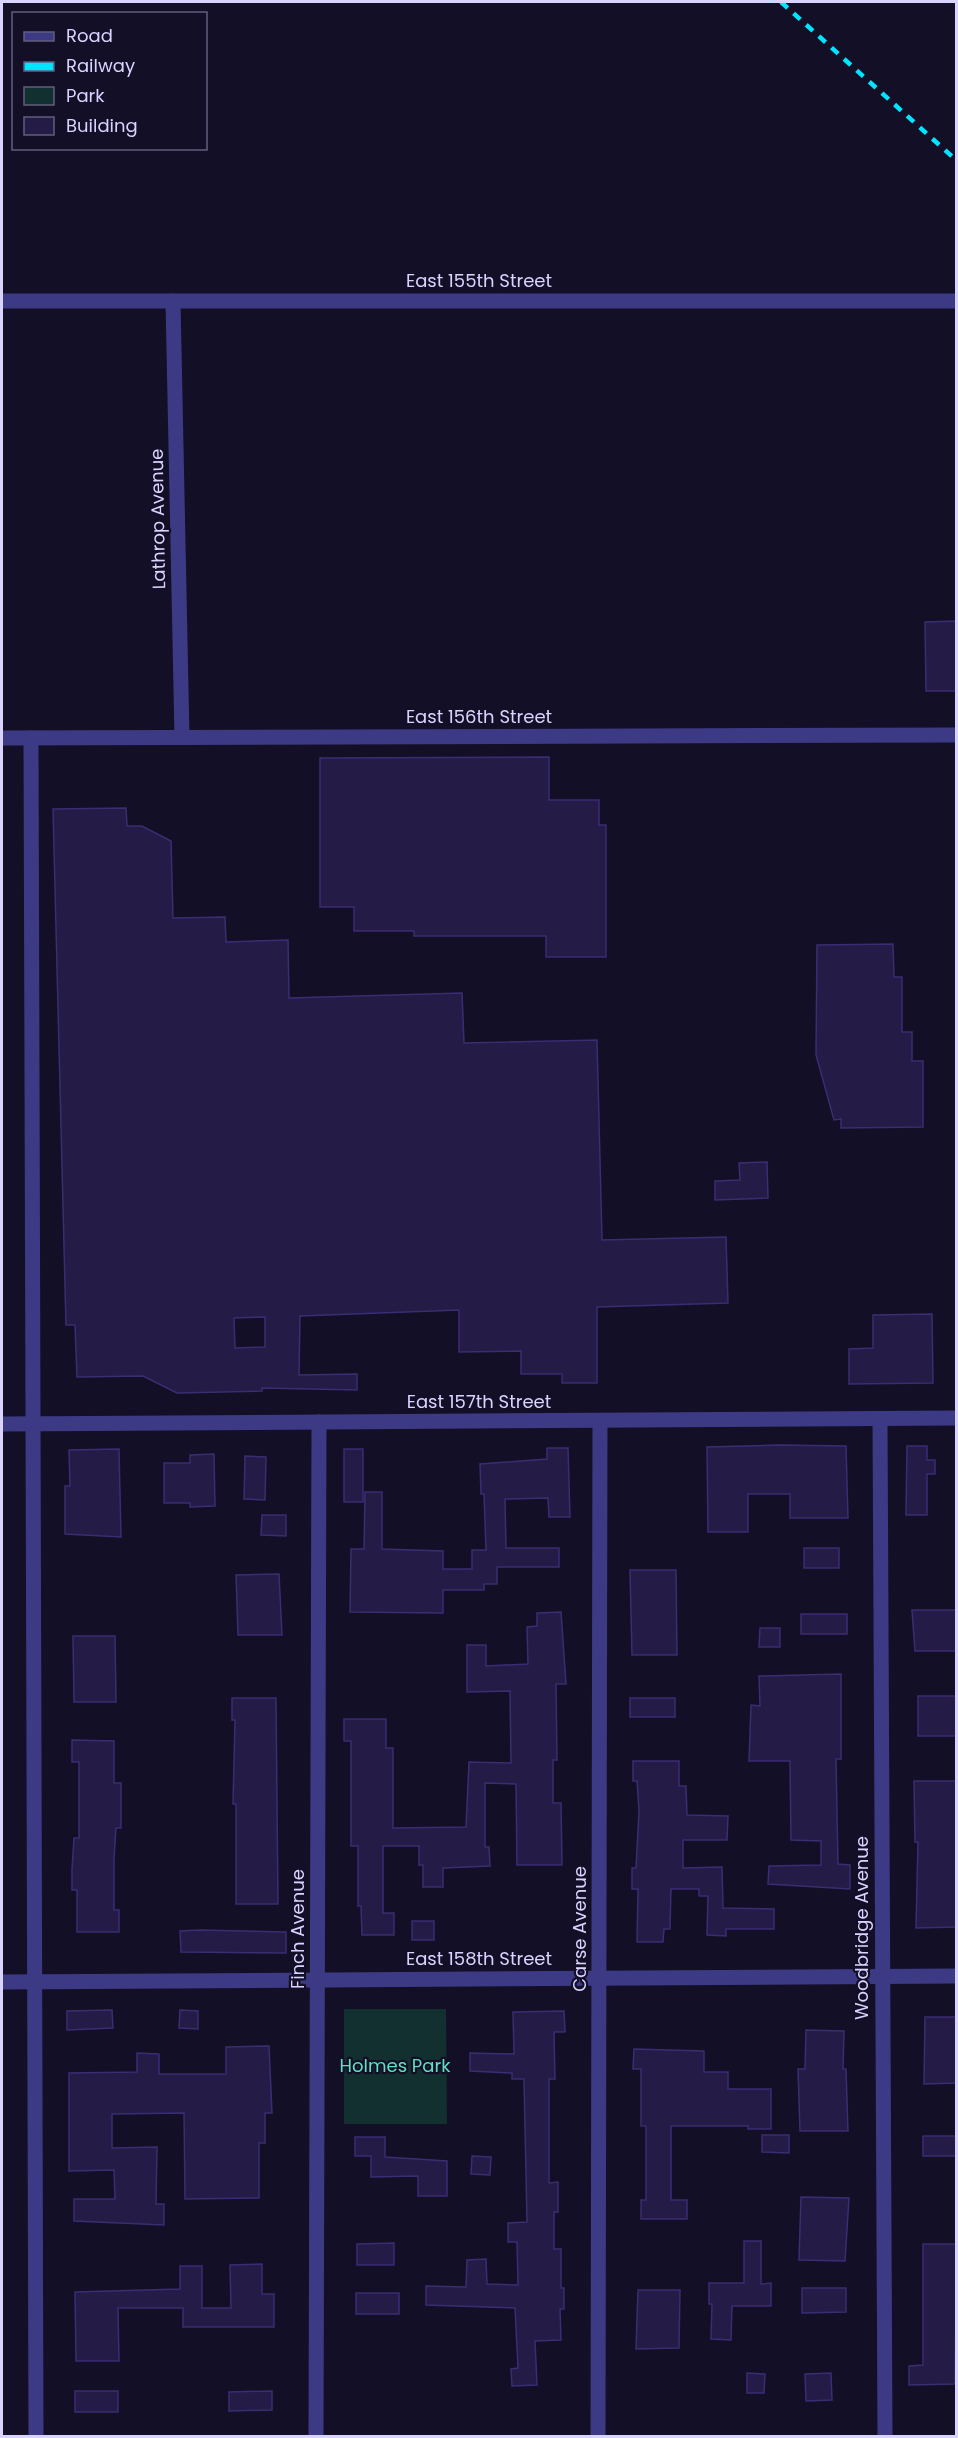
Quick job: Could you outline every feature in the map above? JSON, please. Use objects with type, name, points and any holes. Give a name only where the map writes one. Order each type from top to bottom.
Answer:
[{"type":"street","name":"East 155th Street","points":[[2,301],[957,301]]},
{"type":"street","name":"Lathrop Avenue","points":[[173,301],[182,737]]},
{"type":"street","name":"East 156th Street","points":[[2,738],[957,735]]},
{"type":"street","points":[[31,738],[36,2436]]},
{"type":"street","name":"East 157th Street","points":[[2,1424],[957,1418]]},
{"type":"street","name":"Woodbridge Avenue","points":[[880,1419],[885,2436]]},
{"type":"street","name":"Carse Avenue","points":[[598,2436],[600,1421]]},
{"type":"street","name":"Finch Avenue","points":[[316,2436],[319,1422]]},
{"type":"street","name":"East 158th Street","points":[[2,1982],[957,1976]]},
{"type":"green space","name":"Holmes Park","points":[[344,2009],[446,2009],[447,2124],[344,2124]]},
{"type":"building","points":[[957,621],[957,691],[926,691],[925,622]]},
{"type":"building","points":[[549,757],[549,800],[599,800],[599,825],[606,825],[606,957],[546,957],[546,936],[414,936],[414,931],[354,931],[354,907],[320,907],[320,758]]},
{"type":"building","points":[[126,808],[127,826],[142,826],[171,841],[173,918],[225,917],[226,942],[288,940],[289,998],[462,993],[464,1043],[597,1040],[602,1240],[726,1237],[728,1303],[597,1307],[597,1383],[562,1383],[562,1374],[521,1374],[521,1351],[459,1352],[459,1310],[300,1316],[299,1375],[357,1374],[357,1390],[262,1388],[262,1391],[177,1393],[143,1376],[77,1377],[75,1325],[66,1325],[53,809]],"holes":[[[265,1317],[265,1347],[235,1348],[234,1318]]]},
{"type":"building","points":[[893,944],[894,977],[902,977],[902,1032],[912,1032],[912,1061],[923,1061],[923,1127],[841,1128],[841,1119],[834,1120],[816,1055],[817,945]]},
{"type":"building","points":[[767,1162],[768,1198],[715,1200],[715,1181],[740,1180],[739,1163]]},
{"type":"building","points":[[932,1314],[933,1383],[849,1384],[849,1349],[873,1348],[873,1315]]},
{"type":"building","points":[[846,1446],[848,1518],[790,1518],[790,1494],[748,1494],[748,1532],[708,1532],[707,1447]]},
{"type":"building","points":[[907,1446],[927,1446],[927,1460],[935,1460],[935,1474],[927,1474],[927,1515],[906,1515]]},
{"type":"building","points":[[547,1448],[568,1448],[570,1517],[549,1517],[548,1498],[505,1499],[506,1548],[559,1548],[559,1567],[497,1567],[497,1584],[484,1584],[484,1590],[443,1590],[443,1613],[350,1612],[351,1549],[364,1549],[365,1492],[382,1492],[382,1549],[443,1551],[443,1569],[472,1569],[472,1550],[486,1550],[484,1494],[481,1494],[480,1464],[547,1459]]},
{"type":"building","points":[[119,1449],[121,1537],[65,1534],[65,1486],[70,1486],[69,1450]]},
{"type":"building","points":[[344,1449],[363,1449],[363,1502],[344,1502]]},
{"type":"building","points":[[214,1454],[215,1506],[190,1507],[190,1503],[164,1503],[164,1463],[190,1463],[190,1455]]},
{"type":"building","points":[[245,1456],[266,1457],[265,1500],[244,1499]]},
{"type":"building","points":[[262,1515],[286,1515],[286,1536],[261,1535]]},
{"type":"building","points":[[804,1548],[839,1548],[839,1568],[804,1568]]},
{"type":"building","points":[[630,1570],[676,1570],[677,1655],[632,1655]]},
{"type":"building","points":[[279,1574],[282,1635],[238,1635],[236,1575]]},
{"type":"building","points":[[912,1610],[957,1610],[957,1651],[915,1651]]},
{"type":"building","points":[[561,1612],[566,1684],[556,1684],[557,1760],[553,1760],[553,1803],[561,1803],[562,1865],[517,1865],[516,1784],[485,1783],[485,1847],[489,1847],[490,1866],[443,1868],[443,1887],[423,1887],[423,1865],[419,1865],[419,1846],[383,1846],[383,1913],[394,1913],[394,1935],[362,1935],[361,1906],[358,1906],[358,1846],[351,1846],[351,1741],[344,1741],[344,1719],[386,1719],[386,1748],[393,1748],[393,1828],[466,1827],[469,1762],[511,1763],[510,1691],[467,1692],[467,1645],[486,1645],[486,1666],[528,1664],[527,1627],[537,1626],[537,1613]]},
{"type":"building","points":[[801,1614],[847,1614],[847,1634],[801,1634]]},
{"type":"building","points":[[760,1628],[780,1628],[780,1647],[759,1647]]},
{"type":"building","points":[[73,1636],[115,1636],[116,1702],[74,1702]]},
{"type":"building","points":[[841,1674],[841,1759],[836,1759],[838,1864],[850,1865],[850,1889],[768,1884],[769,1866],[821,1865],[821,1841],[791,1840],[790,1761],[749,1761],[751,1705],[760,1706],[759,1676]]},
{"type":"building","points":[[918,1696],[957,1696],[957,1736],[918,1736]]},
{"type":"building","points":[[232,1698],[276,1698],[278,1904],[236,1904],[236,1804],[233,1804],[235,1720],[232,1720]]},
{"type":"building","points":[[630,1698],[675,1698],[675,1717],[630,1717]]},
{"type":"building","points":[[72,1740],[114,1741],[114,1783],[121,1783],[121,1828],[116,1828],[114,1859],[114,1910],[119,1910],[119,1932],[77,1932],[77,1890],[72,1890],[72,1869],[74,1838],[79,1838],[79,1762],[72,1762]]},
{"type":"building","points":[[633,1761],[679,1761],[679,1786],[686,1786],[687,1815],[728,1816],[727,1840],[683,1840],[683,1868],[722,1867],[723,1908],[774,1909],[774,1929],[726,1929],[726,1936],[707,1935],[708,1896],[699,1896],[699,1889],[671,1889],[670,1929],[664,1929],[663,1942],[637,1942],[638,1889],[632,1889],[632,1868],[636,1868],[639,1811],[637,1781],[633,1781]]},
{"type":"building","points":[[914,1781],[957,1781],[957,1927],[916,1928],[918,1842],[915,1842]]},
{"type":"building","points":[[412,1921],[434,1921],[434,1940],[412,1940]]},
{"type":"building","points":[[180,1931],[286,1932],[286,1953],[181,1952]]},
{"type":"building","points":[[112,2010],[113,2028],[67,2030],[67,2011]]},
{"type":"building","points":[[180,2010],[198,2011],[198,2029],[179,2028]]},
{"type":"building","points":[[564,2011],[565,2032],[554,2032],[555,2079],[549,2079],[549,2183],[558,2182],[558,2212],[554,2212],[554,2249],[561,2249],[561,2288],[564,2288],[564,2309],[560,2309],[561,2340],[535,2341],[537,2385],[512,2386],[511,2369],[518,2368],[515,2308],[426,2305],[426,2286],[466,2287],[467,2260],[486,2259],[487,2284],[518,2285],[517,2242],[508,2242],[508,2223],[527,2222],[524,2079],[512,2079],[512,2073],[470,2071],[470,2053],[514,2054],[513,2012]]},
{"type":"building","points":[[925,2017],[957,2017],[957,2083],[924,2084]]},
{"type":"building","points":[[806,2030],[844,2031],[843,2069],[846,2069],[848,2131],[800,2131],[798,2069],[805,2069]]},
{"type":"building","points":[[269,2046],[272,2113],[265,2113],[265,2143],[259,2143],[259,2198],[185,2199],[184,2113],[112,2114],[112,2148],[157,2147],[156,2204],[164,2204],[164,2225],[74,2221],[74,2199],[115,2199],[114,2170],[69,2171],[69,2073],[137,2072],[137,2053],[159,2054],[159,2074],[226,2074],[226,2047]]},
{"type":"building","points":[[634,2049],[704,2051],[704,2072],[728,2072],[728,2089],[771,2089],[771,2129],[748,2129],[748,2126],[671,2126],[671,2200],[687,2200],[687,2219],[641,2219],[641,2200],[646,2200],[646,2126],[641,2126],[641,2069],[633,2069]]},
{"type":"building","points":[[762,2135],[789,2135],[789,2153],[762,2152]]},
{"type":"building","points":[[923,2136],[957,2136],[957,2156],[923,2156]]},
{"type":"building","points":[[355,2137],[385,2137],[385,2157],[447,2161],[447,2196],[418,2196],[418,2176],[371,2177],[371,2156],[355,2156]]},
{"type":"building","points":[[472,2156],[491,2157],[490,2175],[471,2174]]},
{"type":"building","points":[[801,2197],[849,2198],[845,2261],[799,2260]]},
{"type":"building","points":[[744,2241],[761,2241],[761,2284],[771,2283],[771,2306],[732,2306],[731,2340],[711,2339],[712,2304],[709,2304],[709,2283],[744,2283]]},
{"type":"building","points":[[394,2243],[394,2265],[357,2265],[357,2244]]},
{"type":"building","points":[[923,2244],[957,2244],[955,2384],[909,2385],[909,2366],[923,2365]]},
{"type":"building","points":[[262,2264],[262,2294],[274,2294],[274,2327],[183,2327],[183,2308],[118,2308],[119,2361],[76,2361],[75,2292],[180,2289],[180,2266],[202,2266],[202,2308],[231,2308],[230,2265]]},
{"type":"building","points":[[802,2288],[846,2288],[846,2312],[802,2313]]},
{"type":"building","points":[[638,2290],[680,2290],[679,2348],[636,2349]]},
{"type":"building","points":[[356,2293],[399,2293],[399,2314],[356,2314]]},
{"type":"building","points":[[747,2373],[765,2374],[764,2393],[747,2393]]},
{"type":"building","points":[[831,2373],[832,2400],[806,2401],[805,2374]]},
{"type":"building","points":[[75,2391],[118,2391],[118,2412],[75,2412]]},
{"type":"building","points":[[272,2391],[272,2410],[229,2411],[229,2392]]},
{"type":"railway","points":[[781,2],[956,160]]}]
